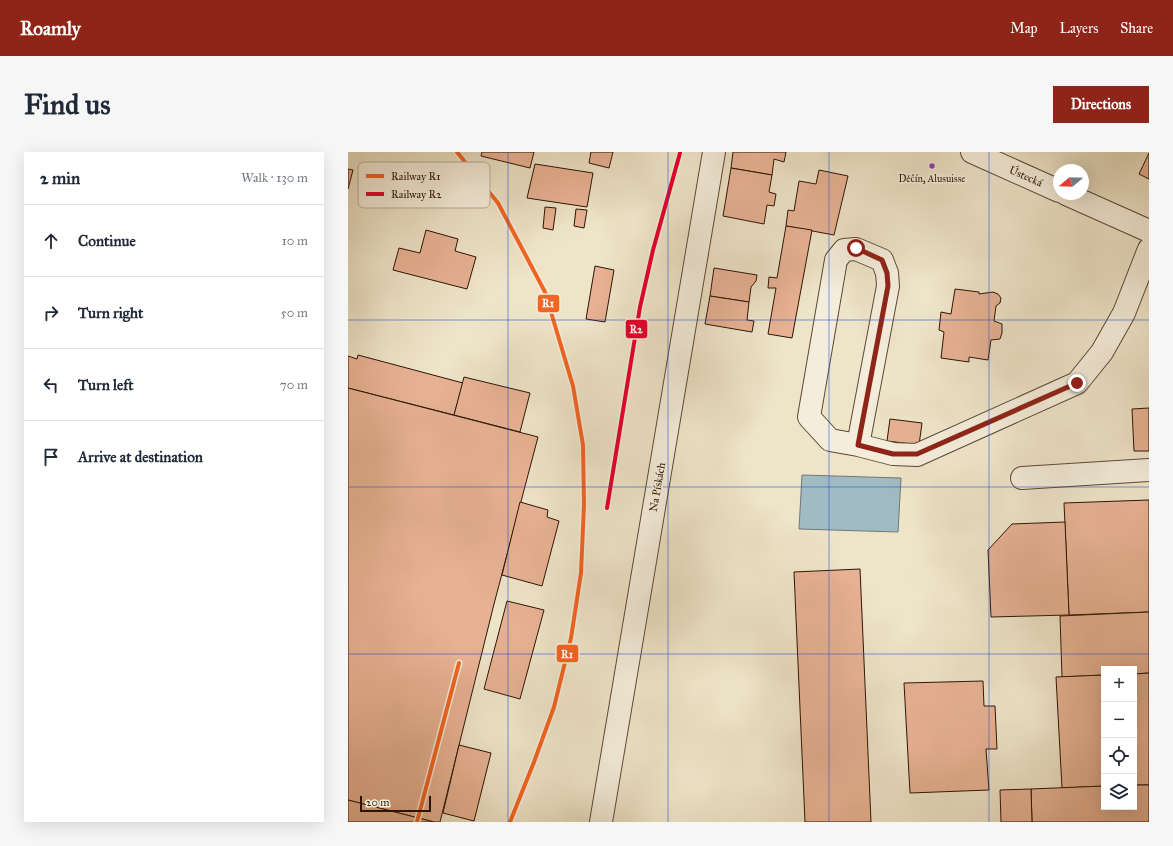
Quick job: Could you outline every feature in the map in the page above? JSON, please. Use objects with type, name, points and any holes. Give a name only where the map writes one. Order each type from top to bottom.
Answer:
[{"type":"street","name":"Na Pískách","points":[[601,822],[714,152]]},
{"type":"street","name":"Ústecká","points":[[972,152],[1053,188]]},
{"type":"street","points":[[1079,200],[1149,231]]},
{"type":"street","points":[[858,445],[888,286],[887,273],[882,260],[856,248],[844,250],[836,260],[809,417],[830,440],[893,454],[917,454],[1077,383],[1102,352],[1124,314],[1149,249]]},
{"type":"street","points":[[1022,478],[1149,470]]},
{"type":"water","points":[[802,475],[901,478],[898,532],[799,529]]},
{"type":"building","points":[[482,152],[534,152],[530,168],[481,156]]},
{"type":"building","points":[[591,152],[613,152],[609,168],[589,163]]},
{"type":"building","points":[[733,152],[786,152],[784,162],[774,159],[772,175],[731,168]]},
{"type":"building","points":[[1149,153],[1149,179],[1139,174]]},
{"type":"building","points":[[535,164],[593,173],[587,207],[527,198]]},
{"type":"building","points":[[731,168],[772,175],[769,192],[776,194],[774,206],[767,205],[764,224],[723,216]]},
{"type":"building","points":[[348,169],[353,170],[348,189]]},
{"type":"building","points":[[819,170],[848,176],[834,235],[786,226],[788,210],[794,211],[799,181],[816,184]]},
{"type":"building","points":[[545,207],[556,208],[553,230],[543,228]]},
{"type":"building","points":[[576,209],[587,210],[584,228],[574,226]]},
{"type":"building","points":[[786,226],[812,230],[792,338],[768,334],[776,288],[768,288],[769,277],[777,278]]},
{"type":"building","points":[[426,230],[458,239],[455,251],[476,257],[467,289],[393,270],[399,248],[420,253]]},
{"type":"building","points":[[595,266],[614,270],[605,322],[586,319]]},
{"type":"building","points":[[714,268],[757,275],[756,281],[751,287],[749,302],[710,296]]},
{"type":"building","points":[[955,289],[979,292],[979,294],[993,292],[998,294],[1001,298],[1000,303],[996,306],[994,321],[1002,324],[1002,333],[1000,339],[991,340],[988,360],[969,357],[969,362],[941,358],[944,332],[939,330],[941,312],[951,314]]},
{"type":"building","points":[[710,296],[749,302],[747,320],[754,321],[752,332],[705,324]]},
{"type":"building","points":[[358,355],[463,383],[454,415],[348,388],[348,356],[357,359]]},
{"type":"building","points":[[464,377],[530,393],[520,432],[454,415]]},
{"type":"building","points":[[348,388],[538,437],[494,604],[440,822],[434,822],[348,800]]},
{"type":"building","points":[[1149,408],[1149,451],[1134,451],[1132,409]]},
{"type":"building","points":[[890,419],[922,423],[919,445],[887,441]]},
{"type":"building","points":[[1149,500],[1149,612],[1069,615],[1064,503]]},
{"type":"building","points":[[520,502],[548,510],[547,517],[559,521],[542,586],[502,575]]},
{"type":"building","points":[[1065,522],[1069,615],[991,617],[988,550],[1012,524]]},
{"type":"building","points":[[860,569],[871,822],[805,822],[794,572]]},
{"type":"building","points":[[507,601],[544,610],[520,699],[484,689]]},
{"type":"building","points":[[1149,612],[1149,673],[1137,674],[1137,666],[1101,666],[1101,675],[1062,677],[1060,616]]},
{"type":"building","points":[[1149,673],[1149,785],[1137,785],[1137,674]]},
{"type":"building","points":[[1101,675],[1101,786],[1062,788],[1056,677]]},
{"type":"building","points":[[983,681],[984,706],[995,706],[997,749],[986,749],[989,790],[910,793],[904,683]]},
{"type":"building","points":[[459,745],[491,753],[474,821],[443,813]]},
{"type":"building","points":[[1137,785],[1149,785],[1149,822],[1032,822],[1031,789],[1101,786],[1101,810],[1137,810]]},
{"type":"building","points":[[1031,789],[1032,822],[1001,822],[1000,790]]},
{"type":"building","points":[[348,800],[434,822],[348,822]]},
{"type":"rail line","name":"R1","points":[[457,152],[465,162]]},
{"type":"rail line","name":"R2","points":[[607,508],[640,307],[653,250],[680,153]]},
{"type":"rail line","name":"R1","points":[[490,193],[498,203],[545,292],[573,386],[583,445],[584,505],[581,573],[571,638],[554,707],[510,822]]},
{"type":"rail line","name":"R1","points":[[417,822],[459,663]]},
{"type":"place","name":"Děčín, Alusuisse","points":[[932,166]]},
{"type":"route","points":[[856,248],[882,260],[887,273],[888,286],[858,445],[893,454],[917,454],[1077,383]]}]
